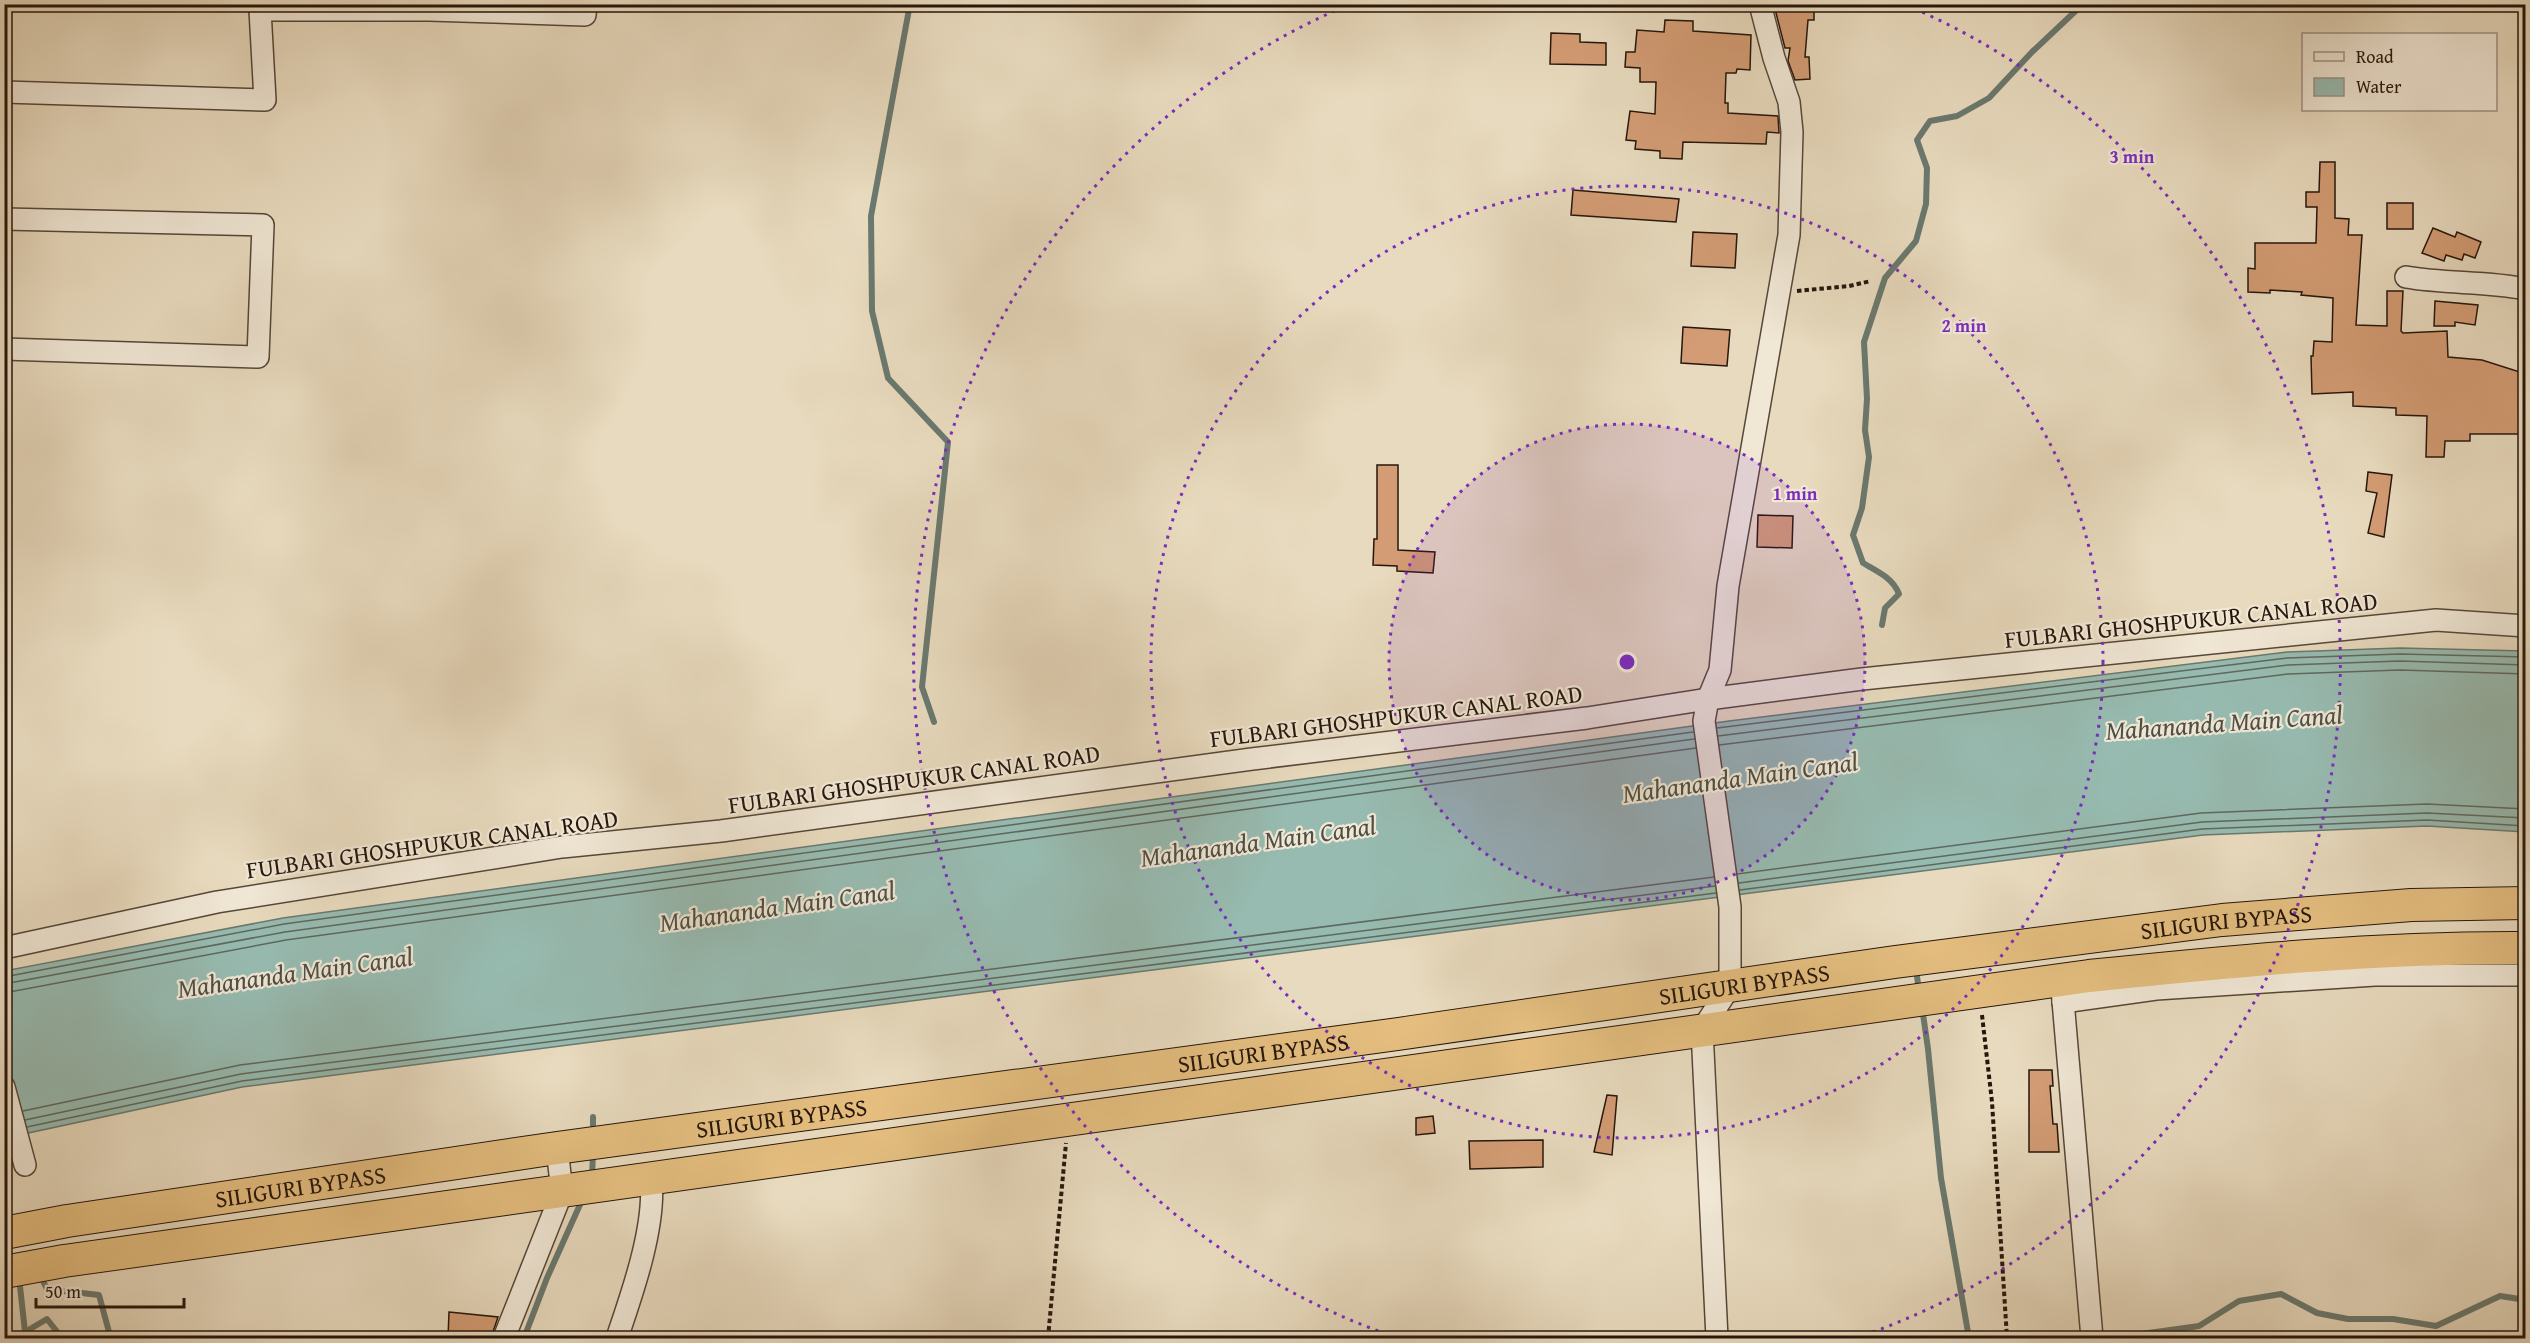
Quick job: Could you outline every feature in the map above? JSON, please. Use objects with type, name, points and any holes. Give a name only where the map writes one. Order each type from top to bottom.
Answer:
[{"type":"highway","name":"SILIGURI BYPASS","points":[[4,1233],[67,1221],[557,1148],[1398,1034],[1895,962],[2222,921],[2411,905],[2526,903]]},
{"type":"highway","points":[[4,1272],[64,1261],[1970,992],[2062,991],[2227,962],[2468,948],[2526,948]]},
{"type":"street","points":[[4,92],[265,100],[261,7],[585,15],[586,4]]},
{"type":"street","points":[[1717,1338],[1702,1030],[1730,986],[1730,907],[1704,721],[1708,699],[1720,670],[1728,586],[1789,235],[1792,132],[1789,102],[1774,58],[1760,4]]},
{"type":"street","points":[[4,219],[263,225],[258,357],[4,349]]},
{"type":"street","points":[[2406,277],[2428,281],[2475,282],[2526,290]]},
{"type":"street","name":"FULBARI GHOSHPUKUR CANAL ROAD","points":[[4,948],[217,902],[562,847],[721,831],[1194,766],[1587,718],[1708,699],[1862,679],[2436,620],[2526,626]]},
{"type":"street","points":[[2092,1335],[2062,991],[2156,989],[2375,975],[2526,975]]},
{"type":"street","points":[[4,1087],[23,1157]]},
{"type":"street","points":[[504,1338],[562,1192],[557,1148]]},
{"type":"street","points":[[617,1338],[646,1235],[653,1200],[638,1181]]},
{"type":"path","points":[[1778,290],[1811,291],[1871,281]]},
{"type":"path","points":[[1970,992],[1992,1102],[2007,1338]]},
{"type":"path","points":[[1048,1338],[1058,1256],[1068,1119]]},
{"type":"water","name":"Mahananda Main Canal","points":[[2400,648],[2525,651],[2525,832],[2427,826],[2203,835],[242,1087],[5,1138],[4,971],[283,918],[1729,721],[2287,652]]},
{"type":"building","points":[[1776,4],[1814,4],[1814,20],[1808,20],[1805,57],[1809,57],[1810,79],[1795,80],[1788,61],[1790,48],[1785,48],[1776,13]]},
{"type":"building","points":[[1665,20],[1693,21],[1693,31],[1751,35],[1750,70],[1737,69],[1736,73],[1726,73],[1725,103],[1728,103],[1728,113],[1778,116],[1779,133],[1767,132],[1766,144],[1683,142],[1682,159],[1660,158],[1660,151],[1635,149],[1636,141],[1626,140],[1630,111],[1655,114],[1656,82],[1640,82],[1640,68],[1625,67],[1626,52],[1635,52],[1637,30],[1664,32]]},
{"type":"building","points":[[1551,33],[1580,34],[1580,42],[1606,43],[1606,65],[1550,64]]},
{"type":"building","points":[[2320,162],[2335,162],[2335,218],[2349,219],[2348,235],[2362,235],[2356,325],[2387,326],[2387,291],[2403,291],[2401,331],[2403,333],[2447,331],[2448,357],[2482,360],[2523,373],[2522,434],[2470,434],[2470,441],[2445,441],[2444,457],[2426,457],[2427,416],[2396,415],[2396,408],[2353,406],[2353,392],[2312,394],[2311,356],[2313,356],[2314,341],[2332,342],[2333,298],[2301,295],[2302,292],[2270,290],[2270,293],[2248,292],[2248,268],[2255,269],[2255,243],[2316,243],[2317,207],[2306,207],[2306,192],[2319,192]]},
{"type":"building","points":[[1573,190],[1679,199],[1676,222],[1571,215]]},
{"type":"building","points":[[2387,203],[2413,203],[2413,229],[2387,229]]},
{"type":"building","points":[[2433,228],[2455,237],[2457,232],[2481,242],[2475,258],[2464,254],[2462,260],[2446,255],[2444,261],[2422,253]]},
{"type":"building","points":[[1693,232],[1737,234],[1735,268],[1691,266]]},
{"type":"building","points":[[2435,301],[2478,305],[2475,325],[2455,322],[2455,326],[2434,326]]},
{"type":"building","points":[[1683,327],[1730,330],[1727,366],[1681,363]]},
{"type":"building","points":[[1377,465],[1398,465],[1398,550],[1435,552],[1433,573],[1397,571],[1397,566],[1373,565],[1374,539],[1377,539]]},
{"type":"building","points":[[2368,472],[2392,475],[2384,537],[2368,533],[2377,493],[2366,491]]},
{"type":"building","points":[[1758,515],[1793,516],[1792,548],[1757,547]]},
{"type":"building","points":[[2029,1070],[2052,1070],[2053,1086],[2050,1086],[2053,1124],[2057,1124],[2059,1152],[2029,1152]]},
{"type":"building","points":[[1607,1095],[1617,1096],[1612,1155],[1594,1152]]},
{"type":"building","points":[[1433,1116],[1435,1133],[1416,1135],[1416,1118]]},
{"type":"building","points":[[1543,1140],[1543,1167],[1470,1169],[1469,1141]]},
{"type":"building","points":[[449,1312],[498,1317],[491,1338],[448,1338]]},
{"type":"waterway","points":[[910,4],[871,216],[872,311],[888,378],[948,442],[922,687],[934,722]]},
{"type":"waterway","points":[[1882,625],[1885,608],[1899,594],[1889,579],[1863,563],[1853,535],[1862,508],[1869,457],[1865,430],[1867,399],[1864,342],[1885,278],[1916,241],[1926,204],[1927,168],[1917,140],[1930,121],[1957,116],[1989,98],[2032,52],[2083,4]]},
{"type":"waterway","points":[[1916,969],[1919,991]]},
{"type":"waterway","points":[[1922,1007],[1941,1178],[1969,1338]]},
{"type":"waterway","points":[[593,1117],[593,1133]]},
{"type":"waterway","points":[[592,1178],[593,1152]]},
{"type":"waterway","points":[[524,1338],[547,1278],[583,1198]]},
{"type":"waterway","points":[[40,1275],[47,1289],[99,1295],[109,1332],[108,1338]]},
{"type":"waterway","points":[[19,1277],[25,1332],[47,1319],[62,1338]]},
{"type":"waterway","points":[[2121,1338],[2199,1326],[2239,1301],[2281,1294],[2317,1313],[2348,1319],[2393,1319],[2436,1326],[2500,1296],[2526,1300]]}]
